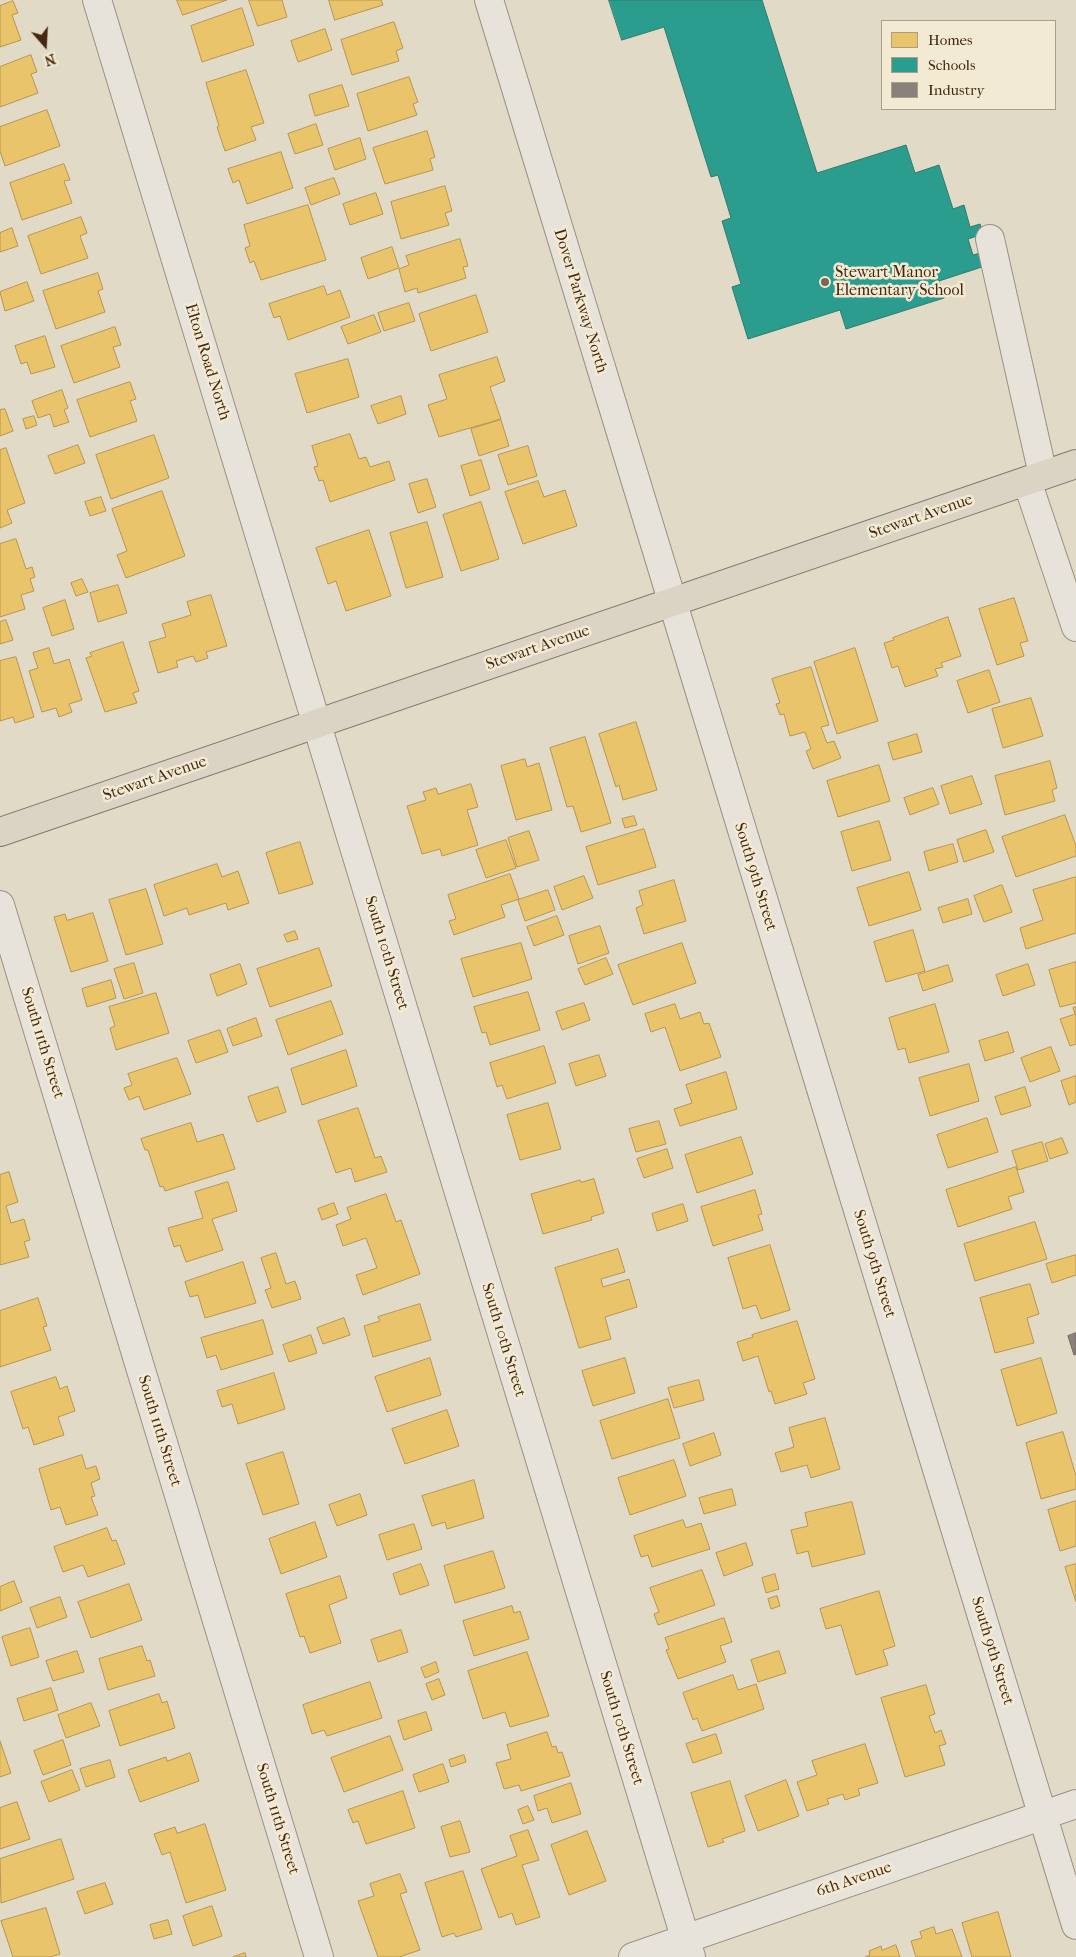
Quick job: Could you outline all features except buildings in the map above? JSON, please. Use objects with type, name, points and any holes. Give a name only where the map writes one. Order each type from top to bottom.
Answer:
[{"type":"main road","name":"Stewart Avenue","points":[[0,832],[1076,464]]},
{"type":"street","name":"Elton Road North","points":[[97,0],[316,724]]},
{"type":"street","name":"Dover Parkway North","points":[[489,0],[672,603]]},
{"type":"street","points":[[990,239],[1035,478],[1076,627]]},
{"type":"street","name":"South 9th Street","points":[[672,603],[1076,1925]]},
{"type":"street","name":"South 10th Street","points":[[316,724],[688,1948]]},
{"type":"street","name":"South 11th Street","points":[[0,905],[319,1957]]},
{"type":"street","name":"6th Avenue","points":[[633,1957],[688,1948],[1042,1815],[1076,1804]]},
{"type":"place","name":"Stewart Manor Elementary School","points":[[825,282]]}]
